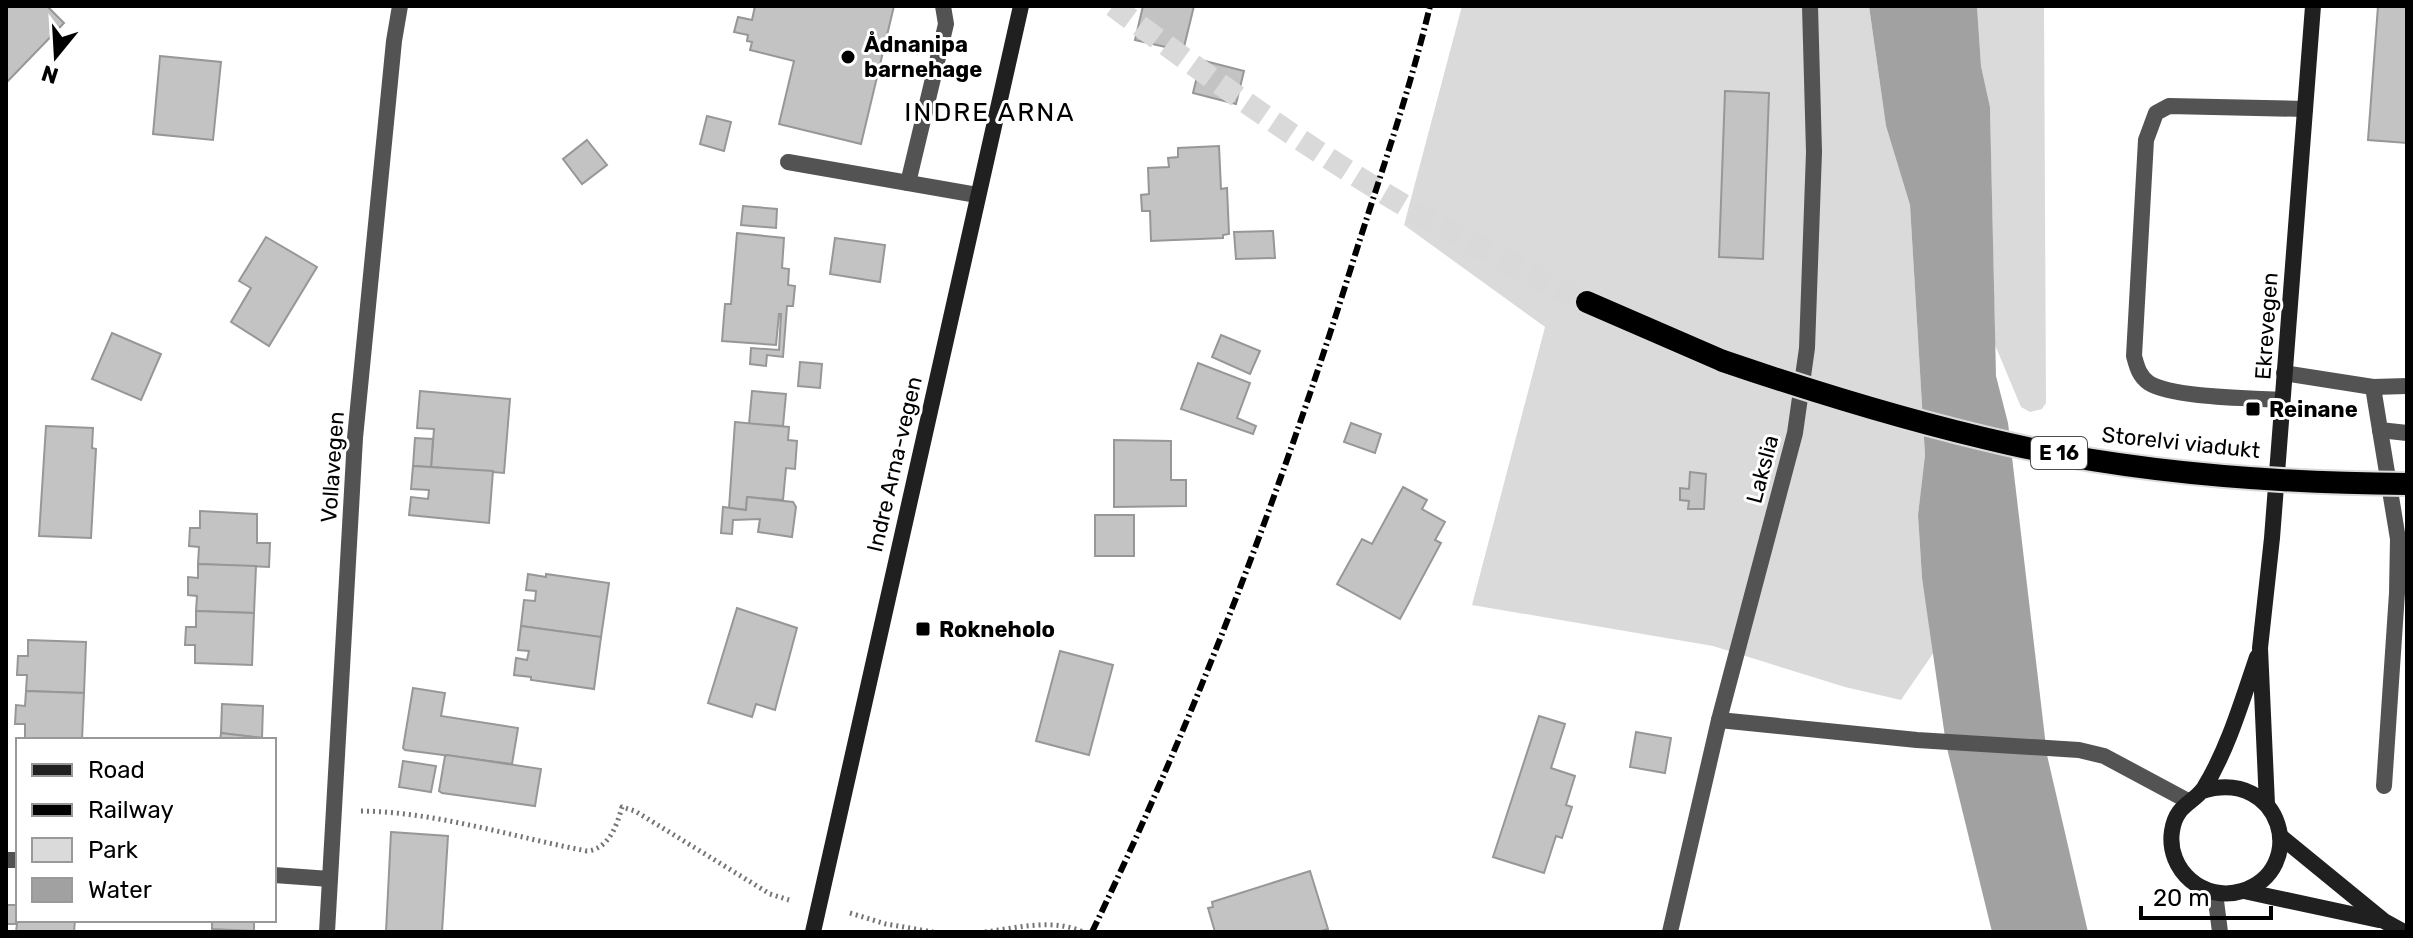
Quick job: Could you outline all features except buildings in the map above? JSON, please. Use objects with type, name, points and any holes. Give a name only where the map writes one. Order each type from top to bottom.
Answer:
[{"type":"highway","name":"Storelvi viadukt","points":[[1587,302],[1723,361],[1828,397],[2012,445],[2117,463],[2218,475],[2348,484],[2407,484]]},
{"type":"main road","name":"Indre Arna-vegen","points":[[813,932],[1021,6]]},
{"type":"main road","name":"Ekrevegen","points":[[2267,804],[2260,648],[2313,6]]},
{"type":"main road","name":"Ekrevegen","points":[[2202,791],[2235,722],[2260,648]]},
{"type":"main road","points":[[2244,891],[2260,883],[2279,854],[2280,836],[2276,819],[2267,804],[2254,793],[2237,787],[2219,786],[2202,791],[2188,801],[2178,814],[2172,830],[2172,847],[2177,863],[2186,877],[2199,887],[2215,893],[2244,891],[2384,921]]},
{"type":"main road","points":[[2280,836],[2384,921],[2404,932]]},
{"type":"street","name":"Vollavegen","points":[[327,932],[355,438],[400,6]]},
{"type":"street","points":[[908,183],[946,24],[943,6]]},
{"type":"street","name":"Lakslia","points":[[1670,932],[1719,720],[1795,433],[1807,348],[1814,152],[1810,6]]},
{"type":"street","points":[[2282,400],[2171,391],[2150,383],[2139,373],[2134,356],[2146,140],[2156,113],[2169,106],[2305,109]]},
{"type":"street","points":[[788,162],[977,195]]},
{"type":"street","points":[[2284,373],[2373,387],[2407,386]]},
{"type":"street","points":[[2373,387],[2398,539],[2384,786]]},
{"type":"street","points":[[2380,430],[2407,433]]},
{"type":"street","points":[[1719,720],[1917,740],[2079,750],[2104,756],[2188,801]]},
{"type":"street","points":[[276,875],[330,879]]},
{"type":"street","points":[[2215,893],[2220,932]]},
{"type":"path","points":[[367,811],[386,811],[458,823],[587,851],[595,850],[607,841],[622,807],[635,811],[770,894],[790,900]]},
{"type":"path","points":[[850,913],[886,924],[933,932]]},
{"type":"path","points":[[985,932],[1033,925],[1067,925],[1083,932]]},
{"type":"green space","points":[[1462,6],[1869,6],[1886,126],[1910,205],[1925,455],[1918,515],[1922,578],[1934,652],[1901,700],[1845,687],[1713,646],[1472,605],[1545,327],[1404,225]]},
{"type":"green space","points":[[1977,6],[2044,6],[2046,403],[2042,409],[2030,412],[2021,407],[1995,345],[1990,107],[1981,66]]},
{"type":"water","points":[[1869,6],[1977,6],[1981,66],[1990,107],[1996,376],[2008,423],[2047,755],[2088,932],[1992,932],[1946,744],[1922,578],[1918,515],[1925,455],[1910,205],[1886,126]]},
{"type":"tunnel","points":[[1113,6],[1258,111],[1371,185],[1453,233],[1587,302]]},
{"type":"railway","points":[[1092,932],[1167,767],[1268,513],[1385,162],[1430,6]]},
{"type":"place","name":"Ådnanipa barnehage","points":[[848,57]]},
{"type":"place","name":"Reinane","points":[[2253,409]]},
{"type":"place","name":"Rokneholo","points":[[923,629]]},
{"type":"district","name":"INDRE ARNA","points":[[990,112]]}]
